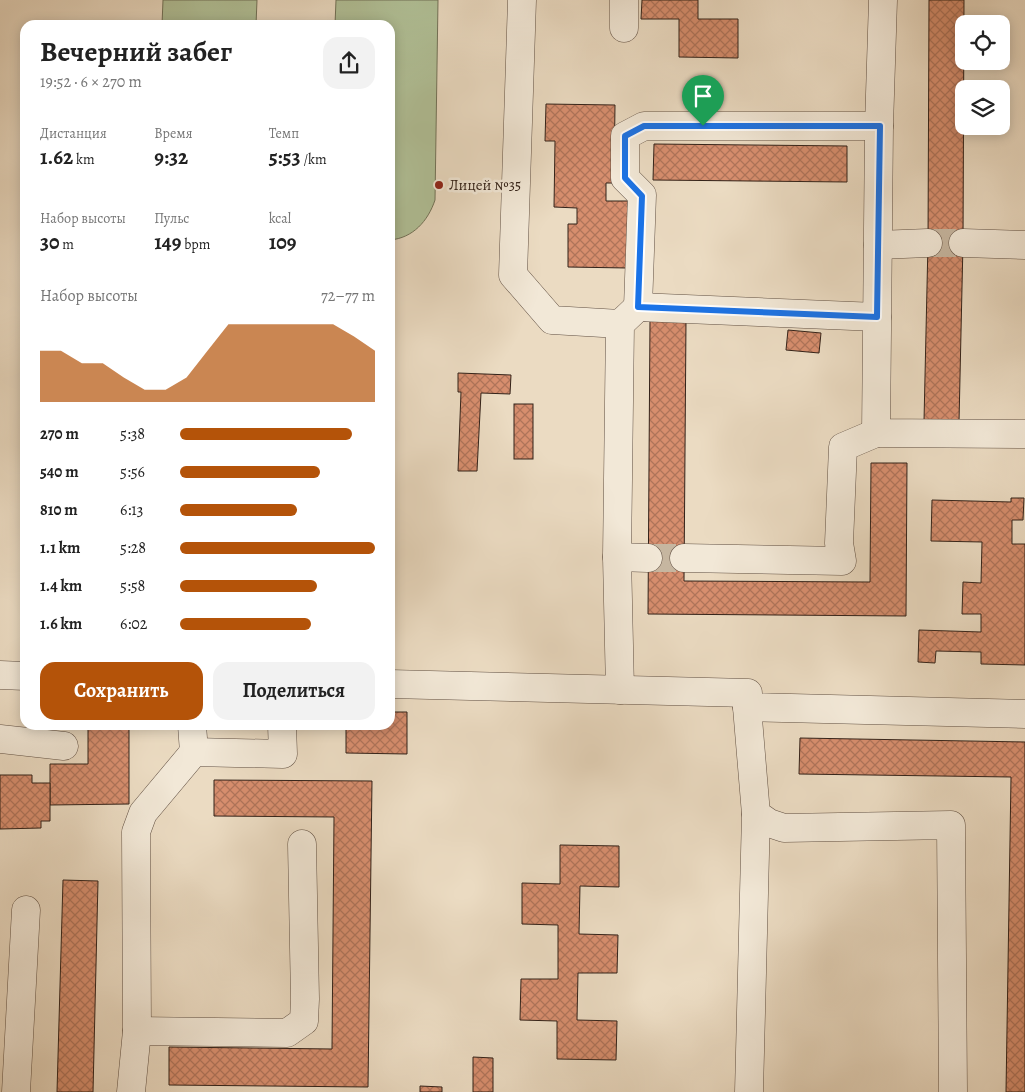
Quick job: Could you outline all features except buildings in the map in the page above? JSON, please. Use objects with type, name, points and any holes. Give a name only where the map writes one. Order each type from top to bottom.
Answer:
[{"type":"lane","points":[[522,0],[513,275],[552,320],[629,316],[877,317]]},
{"type":"lane","points":[[624,0],[624,28]]},
{"type":"lane","points":[[876,432],[883,0]]},
{"type":"lane","points":[[620,690],[617,557],[629,316],[642,196],[625,178],[625,136],[644,126],[880,126]]},
{"type":"lane","points":[[878,245],[928,243]]},
{"type":"lane","points":[[963,243],[1025,245]]},
{"type":"lane","points":[[684,558],[842,561],[839,543],[843,447],[876,432],[1025,434]]},
{"type":"lane","points":[[617,557],[648,558]]},
{"type":"lane","points":[[0,675],[20,676]]},
{"type":"lane","points":[[395,684],[748,693],[756,814],[748,1092]]},
{"type":"lane","points":[[748,707],[1025,714]]},
{"type":"lane","points":[[131,1092],[137,1031],[136,832],[143,813],[194,752],[192,730]]},
{"type":"lane","points":[[194,752],[282,754],[282,730]]},
{"type":"lane","points":[[0,739],[64,746]]},
{"type":"lane","points":[[756,814],[769,823],[784,828],[951,825],[952,1092]]},
{"type":"lane","points":[[137,1031],[287,1033],[304,1021],[302,844]]},
{"type":"lane","points":[[16,1092],[26,910]]},
{"type":"green space","points":[[163,0],[257,0],[256,20],[162,20]]},
{"type":"green space","points":[[336,0],[438,0],[435,200],[424,221],[412,232],[398,239],[395,239],[395,20],[335,20]]},
{"type":"tunnel","points":[[928,243],[963,243]]},
{"type":"tunnel","points":[[648,558],[684,558]]},
{"type":"place","name":"Лицей №35","points":[[439,185]]},
{"type":"route","points":[[644,126],[703,126],[880,126],[877,317],[638,307],[642,196],[625,178],[625,136],[644,126]]}]
